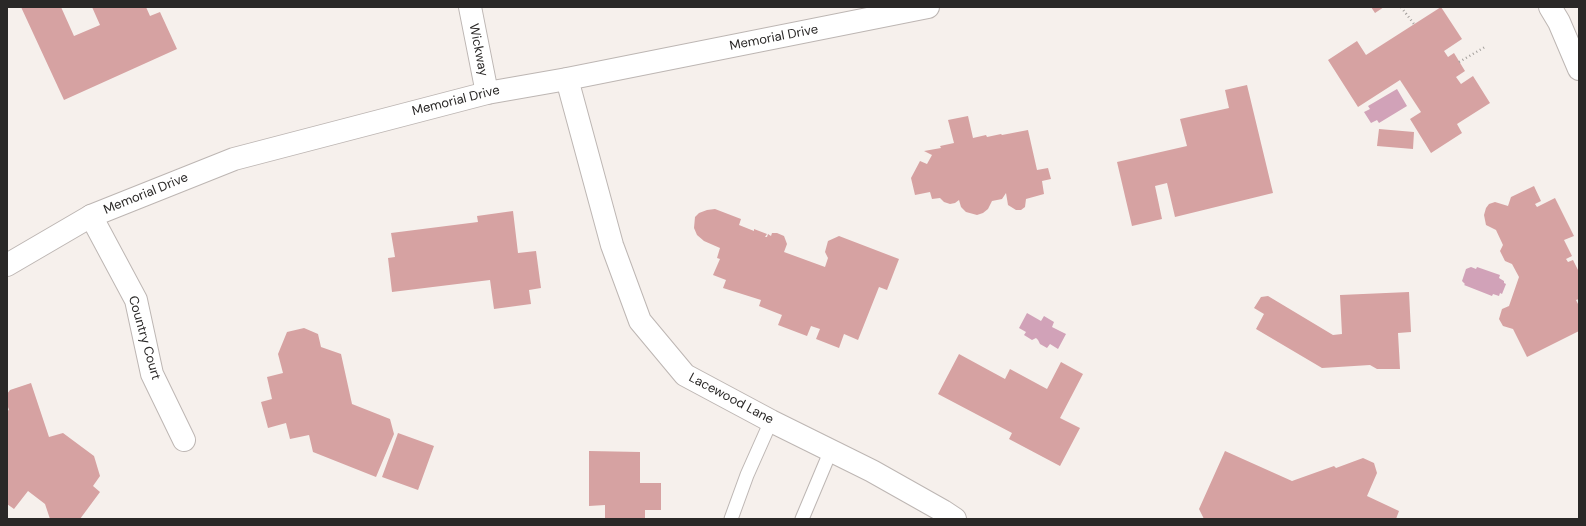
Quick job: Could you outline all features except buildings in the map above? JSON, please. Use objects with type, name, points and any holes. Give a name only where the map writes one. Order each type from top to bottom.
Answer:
[{"type":"street","name":"Wickway","points":[[470,7],[487,92]]},
{"type":"street","name":"Memorial Drive","points":[[7,266],[91,216],[234,158],[487,92],[568,79],[928,7]]},
{"type":"street","points":[[1550,7],[1559,22],[1579,69]]},
{"type":"street","name":"Lacewood Lane","points":[[568,79],[612,245],[640,321],[685,375],[771,421],[872,471],[943,510],[955,519]]},
{"type":"street","name":"Country Court","points":[[91,216],[136,300],[152,374],[184,440]]},
{"type":"lane","points":[[731,519],[747,475],[771,421]]},
{"type":"lane","points":[[802,519],[831,450]]},
{"type":"path","points":[[1401,7],[1414,24]]},
{"type":"path","points":[[1460,62],[1485,46]]},
{"type":"shaded area","points":[[1397,89],[1407,106],[1379,123],[1377,120],[1371,123],[1364,112],[1370,109],[1368,106]]},
{"type":"shaded area","points":[[1471,267],[1476,269],[1477,267],[1500,275],[1499,278],[1506,284],[1502,294],[1500,293],[1499,296],[1493,294],[1492,296],[1464,285],[1465,284],[1462,281],[1466,269]]},
{"type":"shaded area","points":[[1027,313],[1041,321],[1044,316],[1054,322],[1052,327],[1066,334],[1058,349],[1050,344],[1047,348],[1040,344],[1036,338],[1032,340],[1024,335],[1026,332],[1019,328]]}]
